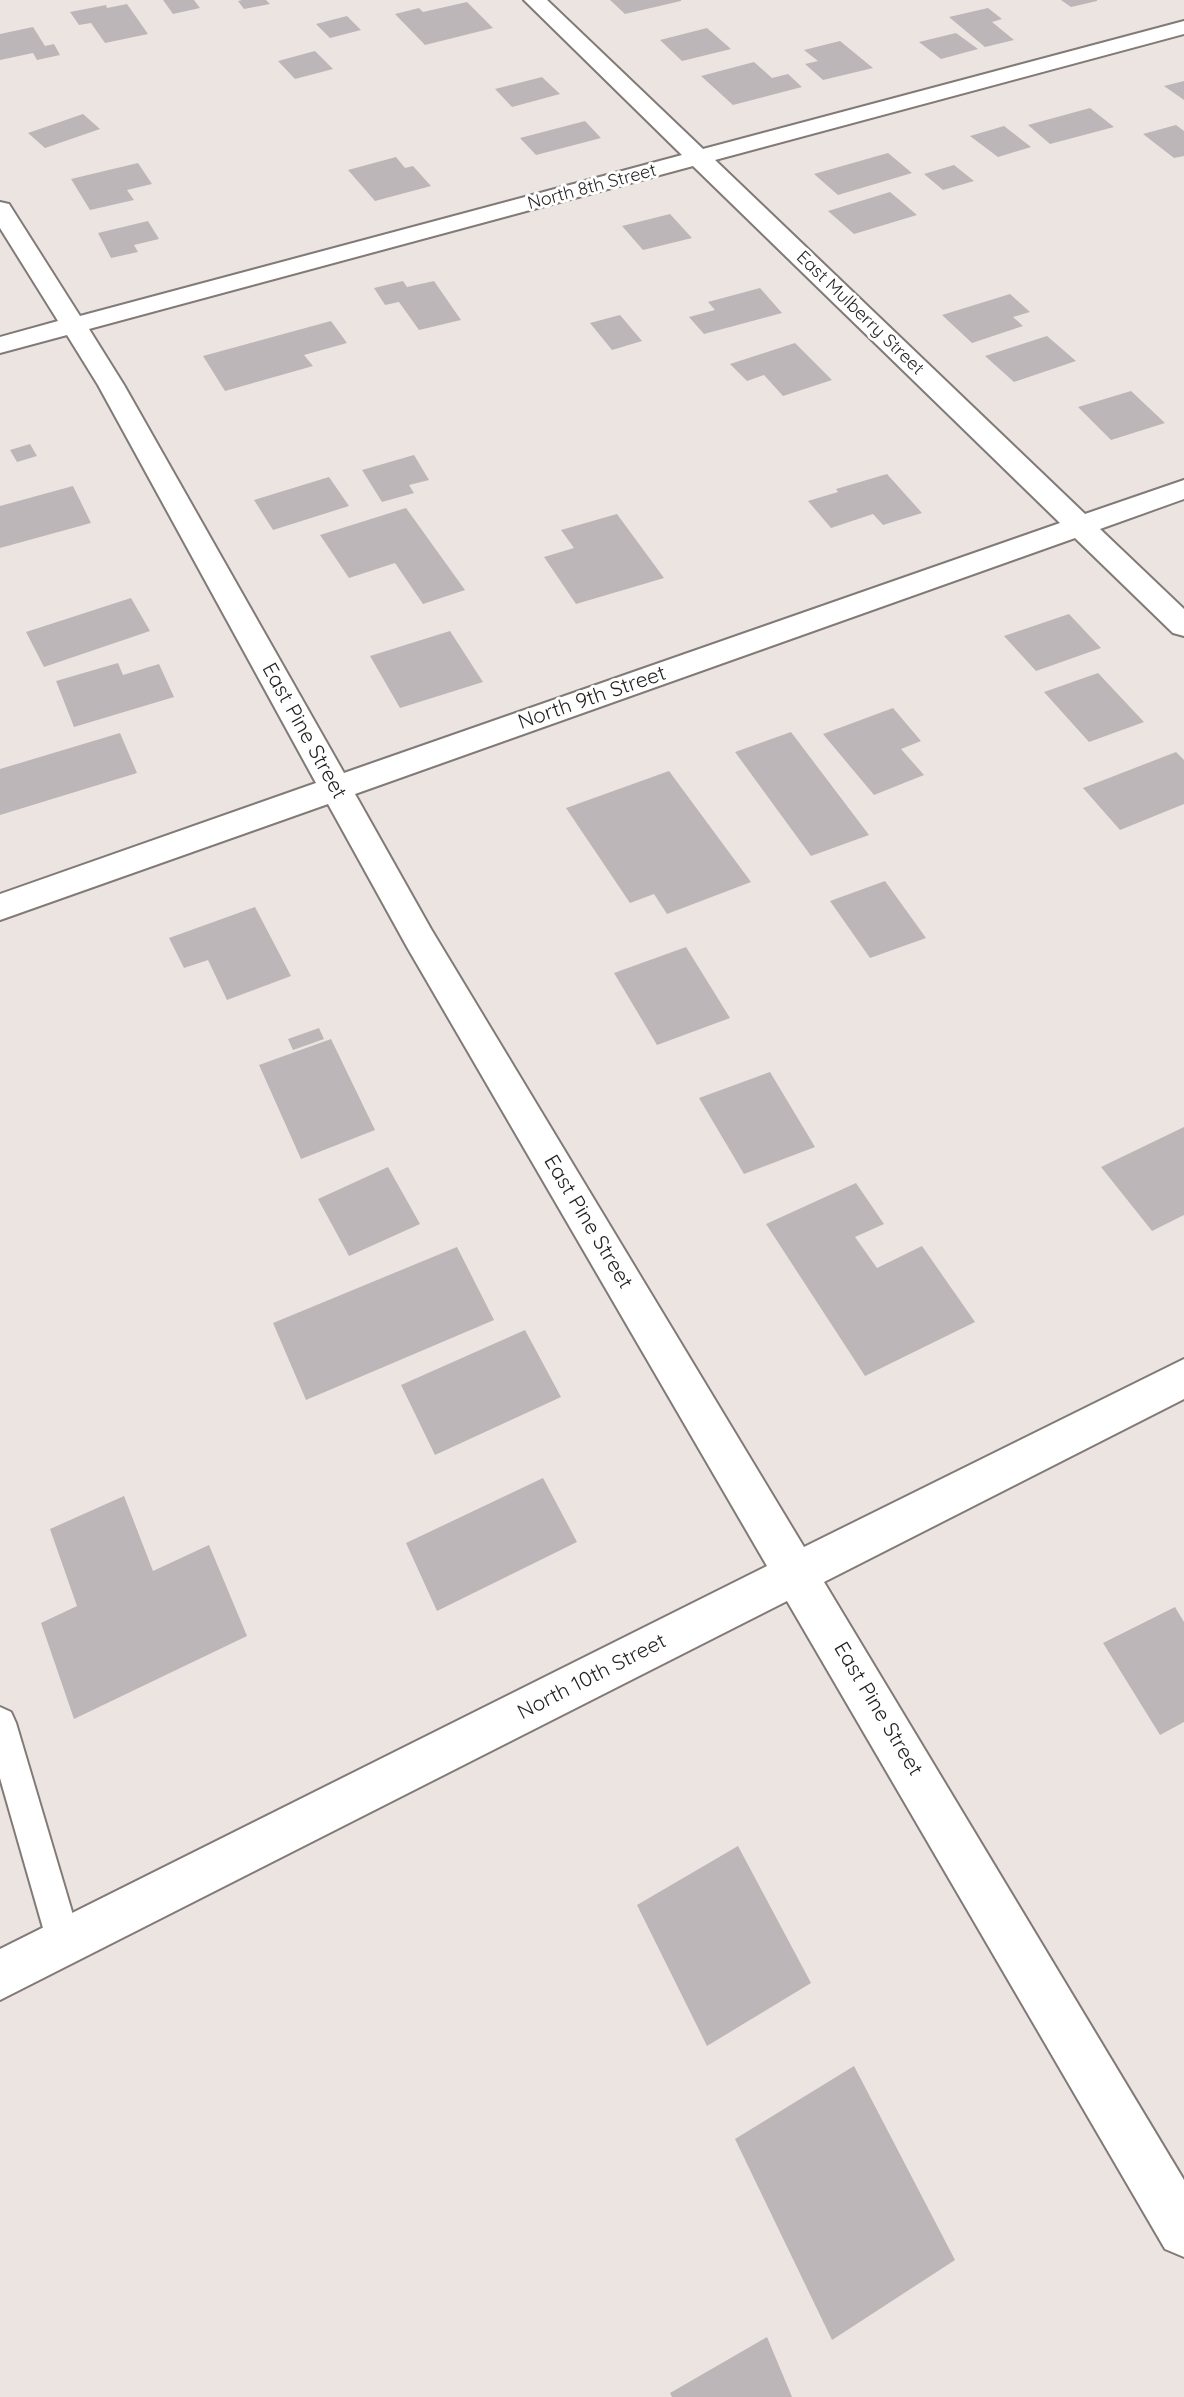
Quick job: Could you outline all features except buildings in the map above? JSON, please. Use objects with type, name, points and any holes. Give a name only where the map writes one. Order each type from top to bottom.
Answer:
[{"type":"street","name":"East Mulberry Street","points":[[535,0],[1184,626]]},
{"type":"street","name":"North 8th Street","points":[[0,345],[1184,27]]},
{"type":"street","name":"East Pine Street","points":[[0,209],[111,385],[419,938],[1184,2230]]},
{"type":"street","name":"North 9th Street","points":[[0,907],[1184,489]]},
{"type":"street","name":"North 10th Street","points":[[0,1975],[1184,1378]]},
{"type":"lane","points":[[0,1723],[64,1942]]}]
